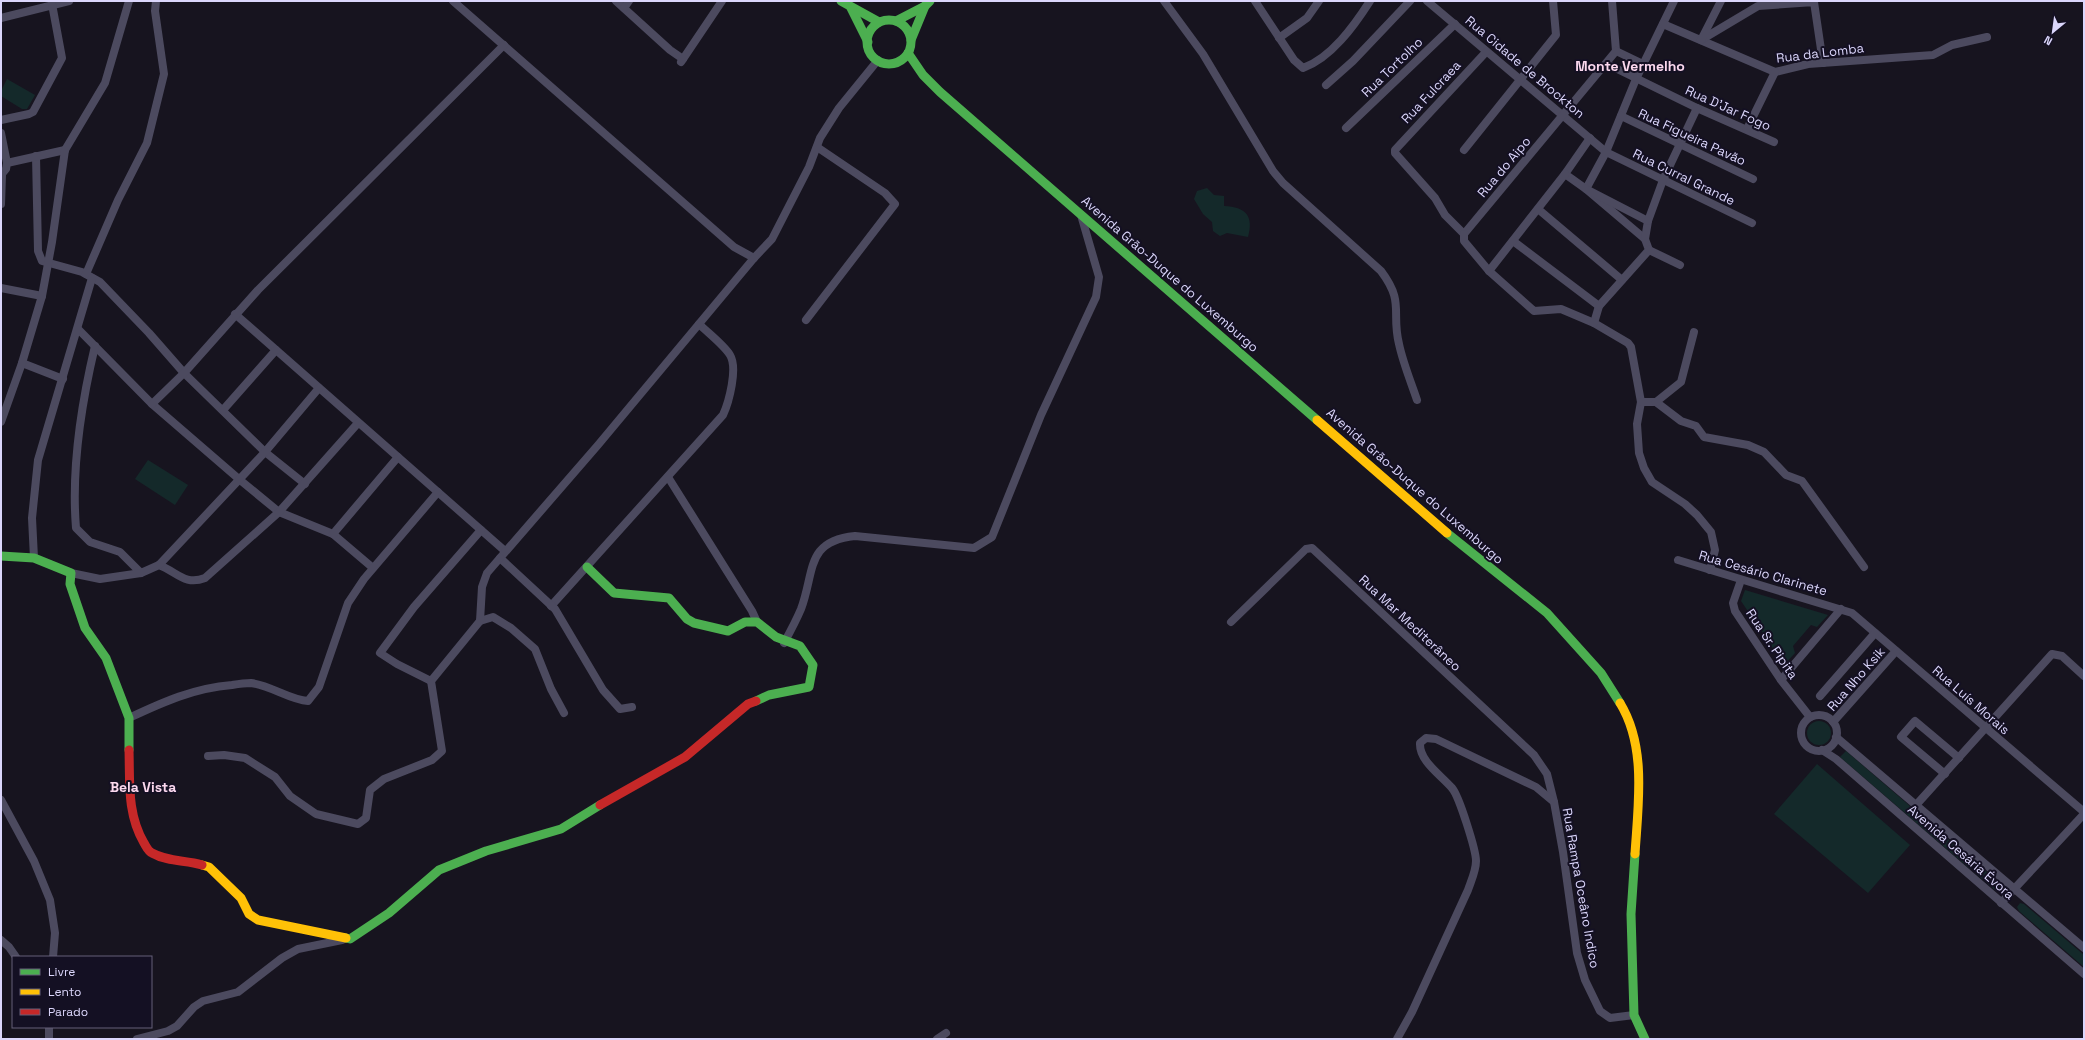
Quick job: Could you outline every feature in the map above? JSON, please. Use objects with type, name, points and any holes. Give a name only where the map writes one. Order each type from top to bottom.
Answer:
[{"type":"main road","points":[[842,1],[851,8],[879,22]]},
{"type":"main road","points":[[851,8],[868,42],[871,52],[878,60],[887,63],[897,62],[908,53],[911,40],[928,4]]},
{"type":"main road","points":[[896,21],[928,4]]},
{"type":"main road","points":[[868,42],[871,31],[879,22],[886,20],[896,21],[907,30],[911,40]]},
{"type":"main road","name":"Avenida Grão-Duque do Luxemburgo","points":[[908,53],[923,75],[1080,214],[1236,348],[1380,477],[1463,547],[1547,613],[1601,673],[1622,707],[1628,721],[1634,737],[1638,767],[1631,914],[1634,1015],[1645,1039]]},
{"type":"main road","name":"Avenida Grão-Duque do Luxemburgo","points":[[897,62],[923,75]]},
{"type":"main road","points":[[1,556],[34,558],[71,573],[70,584],[85,628],[106,658],[129,718],[130,806],[137,831],[150,852],[174,861],[193,862],[209,866],[241,898],[249,914],[258,920],[350,939],[389,913],[439,870],[486,851],[562,829],[608,800],[685,757],[748,704],[768,695],[809,687],[813,665],[800,646],[784,642],[766,631],[757,622],[745,622],[728,631],[694,623],[687,619],[669,598],[614,593],[587,567]]},
{"type":"street","points":[[1,18],[52,4],[69,1]]},
{"type":"street","points":[[1,422],[22,364],[42,296],[49,262],[65,150],[105,83],[129,1]]},
{"type":"street","points":[[34,558],[32,518],[38,460],[78,329],[89,276],[118,200],[147,143],[164,74],[155,11],[156,1]]},
{"type":"street","points":[[453,1],[734,247],[754,258]]},
{"type":"street","points":[[616,1],[682,61],[722,1]]},
{"type":"street","points":[[624,8],[629,1]]},
{"type":"street","points":[[1164,1],[1203,54],[1273,171],[1283,183],[1381,271],[1389,282],[1395,294],[1397,306],[1397,331],[1399,344],[1417,400]]},
{"type":"street","points":[[1255,1],[1299,66],[1303,68],[1314,64],[1352,28],[1370,1]]},
{"type":"street","points":[[1280,38],[1307,18],[1319,1]]},
{"type":"street","points":[[1326,85],[1353,61],[1410,1]]},
{"type":"street","name":"Rua Cidade de Brockton","points":[[1428,1],[1486,52],[1606,152]]},
{"type":"street","points":[[1464,150],[1556,35],[1553,1]]},
{"type":"street","points":[[1612,1],[1616,51],[1643,64]]},
{"type":"street","points":[[1586,189],[1606,152],[1636,79],[1674,1]]},
{"type":"street","points":[[1701,40],[1721,1]]},
{"type":"street","points":[[1701,40],[1758,6],[1814,2],[1823,63]]},
{"type":"street","points":[[1,120],[33,112],[62,58],[52,4]]},
{"type":"street","name":"Rua Tortolho","points":[[1346,128],[1455,24]]},
{"type":"street","name":"Rua da Lomba","points":[[1663,24],[1775,72],[1808,64],[1933,55],[1952,45],[1987,37]]},
{"type":"street","points":[[152,404],[184,373],[235,314],[504,45]]},
{"type":"street","name":"Rua do Aipo","points":[[1464,234],[1607,64],[1616,51]]},
{"type":"street","name":"Rua Fulcraea","points":[[1464,234],[1445,215],[1435,198],[1395,153],[1395,150],[1486,52]]},
{"type":"street","points":[[480,621],[482,587],[487,573],[598,445],[754,258],[772,240],[809,167],[820,138],[839,108],[878,60]]},
{"type":"street","name":"Rua D'Jar Fogo","points":[[1607,64],[1697,108],[1774,142]]},
{"type":"street","points":[[1747,129],[1775,72]]},
{"type":"street","points":[[1645,239],[1648,220],[1663,180],[1697,108]]},
{"type":"street","name":"Rua Figueira Pavão","points":[[1621,116],[1679,145],[1754,179]]},
{"type":"street","points":[[1,133],[7,163],[6,169],[2,175],[1,204]]},
{"type":"street","points":[[1489,271],[1565,174],[1590,138]]},
{"type":"street","points":[[806,320],[895,204],[885,193],[817,147]]},
{"type":"street","points":[[7,163],[65,150]]},
{"type":"street","name":"Rua Curral Grande","points":[[1606,152],[1752,223]]},
{"type":"street","points":[[36,156],[38,251],[42,261],[89,276],[100,282],[149,333],[184,373],[266,452],[305,484]]},
{"type":"street","points":[[1565,174],[1586,189],[1645,239],[1649,250]]},
{"type":"street","points":[[1586,189],[1648,220]]},
{"type":"street","points":[[1538,209],[1622,280]]},
{"type":"street","points":[[784,642],[800,609],[815,556],[826,543],[838,537],[855,536],[974,548],[992,537],[1040,415],[1096,297],[1099,276],[1080,214]]},
{"type":"street","points":[[1464,234],[1464,241],[1489,271],[1534,311],[1560,309],[1594,323],[1628,343],[1632,347],[1641,402],[1637,424],[1639,454],[1648,478],[1697,515],[1711,532],[1715,550],[1710,570]]},
{"type":"street","points":[[1513,241],[1599,306]]},
{"type":"street","points":[[1594,323],[1599,306],[1649,250]]},
{"type":"street","points":[[1649,250],[1680,265]]},
{"type":"street","points":[[1,288],[42,296]]},
{"type":"street","points":[[235,314],[505,551]]},
{"type":"street","points":[[551,606],[723,415],[729,402],[733,376],[731,355],[699,324]]},
{"type":"street","points":[[78,329],[152,404],[279,512],[333,534],[373,568]]},
{"type":"street","points":[[1656,402],[1681,382],[1694,332]]},
{"type":"street","points":[[95,346],[86,388],[75,464],[73,496],[76,528],[90,542],[120,552],[141,573]]},
{"type":"street","points":[[223,410],[276,350]]},
{"type":"street","points":[[22,364],[63,379]]},
{"type":"street","points":[[71,573],[100,579],[141,573],[159,566],[266,452],[319,388]]},
{"type":"street","points":[[1641,402],[1656,402],[1681,421],[1696,426],[1704,437],[1748,446],[1764,452],[1786,475],[1802,481],[1864,567]]},
{"type":"street","points":[[159,566],[173,570],[186,580],[196,582],[204,578],[252,534],[279,512],[358,423]]},
{"type":"street","points":[[333,534],[398,457]]},
{"type":"street","points":[[668,477],[741,592],[757,622]]},
{"type":"street","points":[[129,718],[175,696],[220,686],[250,683],[284,692],[298,700],[308,701],[319,687],[348,603],[373,568],[438,492]]},
{"type":"street","points":[[431,681],[397,664],[380,653],[414,607],[481,530]]},
{"type":"street","name":"Rua Mar Mediterâneo","points":[[1231,622],[1306,549],[1312,548],[1534,755],[1547,774],[1554,802]]},
{"type":"street","points":[[500,558],[555,609],[604,690],[620,709],[632,707]]},
{"type":"street","name":"Rua Cesário Clarinete","points":[[1678,560],[1841,609]]},
{"type":"street","name":"Rua Sr. Pipita","points":[[1741,580],[1733,607],[1781,680],[1810,718]]},
{"type":"street","points":[[1781,680],[1841,609]]},
{"type":"street","name":"Rua Luís Morais","points":[[1841,609],[1852,613],[2084,813]]},
{"type":"street","points":[[208,756],[224,754],[245,758],[275,777],[290,796],[316,814],[358,824],[366,818],[370,790],[384,779],[432,760],[442,751],[431,681],[480,621],[493,617],[511,628],[535,649],[551,689],[564,713]]},
{"type":"street","points":[[1820,696],[1875,633]]},
{"type":"street","name":"Rua Nho Ksik","points":[[1833,722],[1896,651]]},
{"type":"street","points":[[1917,804],[2052,654],[2062,656],[2084,676]]},
{"type":"street","points":[[1820,715],[1825,716],[1833,722],[1836,737],[1831,746],[1822,750],[1811,748],[1803,740],[1801,729],[1810,718],[1820,715]]},
{"type":"street","points":[[1945,774],[1901,737],[1915,721],[1959,758]]},
{"type":"street","name":"Avenida Cesária Évora","points":[[1836,737],[1917,804],[2084,948]]},
{"type":"street","name":"Rua Rampa Oceâno Indico","points":[[1397,1039],[1412,1012],[1468,890],[1474,875],[1476,860],[1453,790],[1422,756],[1419,748],[1420,743],[1426,738],[1436,740],[1536,787],[1554,802],[1578,953],[1585,980],[1600,1011],[1610,1018],[1634,1015]]},
{"type":"street","name":"Avenida Cesária Évora","points":[[1822,750],[1836,759],[2084,974]]},
{"type":"street","points":[[2,803],[34,861],[50,900],[55,932],[53,956]]},
{"type":"street","points":[[2001,903],[2084,813]]},
{"type":"street","points":[[137,1039],[177,1026],[194,1007],[203,1000],[238,992],[282,958],[298,950],[326,942],[350,939]]},
{"type":"street","points":[[1,940],[15,956]]},
{"type":"street","points":[[49,1028],[49,1039]]},
{"type":"street","points":[[937,1039],[946,1033]]},
{"type":"green space","points":[[7,79],[35,95],[27,109],[22,109],[1,96],[1,91]]},
{"type":"green space","points":[[1207,188],[1214,195],[1224,196],[1224,206],[1238,208],[1246,214],[1250,223],[1248,237],[1227,233],[1220,236],[1213,231],[1212,222],[1203,214],[1194,199],[1197,191]]},
{"type":"green space","points":[[148,460],[188,485],[175,505],[135,479]]},
{"type":"green space","points":[[1745,590],[1828,615],[1817,627],[1811,625],[1793,646],[1795,653],[1784,665],[1741,601]]},
{"type":"green space","points":[[1819,721],[1827,725],[1831,733],[1827,741],[1819,745],[1811,741],[1807,733],[1811,725]]},
{"type":"green space","points":[[1846,751],[1976,863],[1970,869],[1840,757]]},
{"type":"green space","points":[[1817,764],[1910,845],[1868,893],[1774,814]]},
{"type":"green space","points":[[1981,867],[2001,884],[2001,889],[1996,891],[1975,873]]},
{"type":"green space","points":[[2020,903],[2024,904],[2084,955],[2084,967],[2019,911],[2017,907]]},
{"type":"traffic: fast","points":[[841,1],[879,22]]},
{"type":"traffic: fast","points":[[911,40],[925,6],[930,1]]},
{"type":"traffic: fast","points":[[896,21],[925,6]]},
{"type":"traffic: fast","points":[[851,8],[868,42]]},
{"type":"traffic: fast","points":[[889,20],[901,24],[907,30],[911,42],[907,54],[901,60],[889,64],[877,60],[871,54],[867,42],[871,30],[877,24],[889,20]]},
{"type":"traffic: fast","points":[[908,53],[923,75],[940,92],[1317,420]]},
{"type":"traffic: fast","points":[[1447,533],[1547,613],[1601,673],[1620,703]]},
{"type":"traffic: fast","points":[[1,556],[34,558],[71,573],[70,584],[85,628],[106,658],[129,718],[129,750]]},
{"type":"traffic: fast","points":[[587,567],[614,593],[669,598],[687,619],[694,623],[728,631],[745,622],[757,622],[776,637],[800,646],[813,665],[809,687],[769,695],[756,701]]},
{"type":"traffic: fast","points":[[346,938],[350,939],[389,913],[439,870],[486,851],[561,829],[600,805]]},
{"type":"traffic: fast","points":[[1635,854],[1631,914],[1634,1015],[1645,1039]]},
{"type":"traffic: slow","points":[[1317,420],[1447,533]]},
{"type":"traffic: slow","points":[[1620,703],[1629,720],[1634,738],[1639,777],[1635,854]]},
{"type":"traffic: slow","points":[[202,865],[209,867],[241,898],[249,914],[258,920],[346,938]]},
{"type":"traffic: jam","points":[[600,805],[685,757],[748,704],[756,701]]},
{"type":"traffic: jam","points":[[129,750],[130,798],[132,810],[139,832],[147,848],[152,853],[164,858],[202,865]]},
{"type":"district","name":"Monte Vermelho","points":[[1630,66]]},
{"type":"district","name":"Bela Vista","points":[[143,787]]}]
